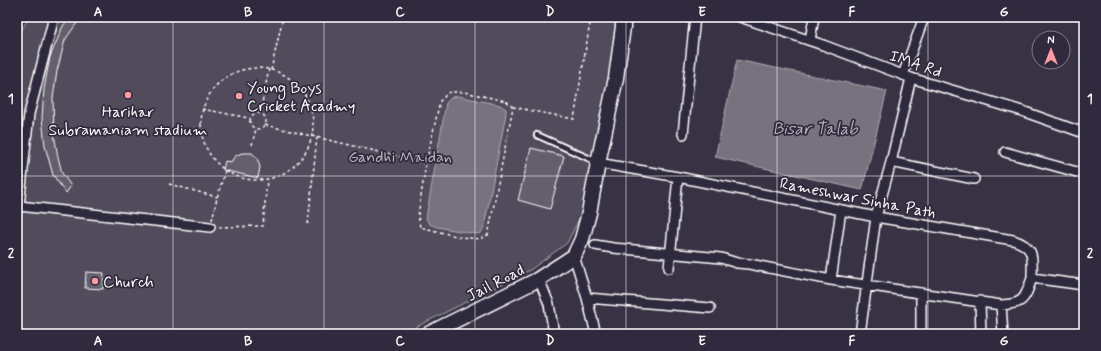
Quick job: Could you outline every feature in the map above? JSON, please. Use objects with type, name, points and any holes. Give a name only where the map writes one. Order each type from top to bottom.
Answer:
[{"type":"main road","points":[[574,256],[582,239],[589,213],[616,78],[623,17]]},
{"type":"main road","name":"Jail Road","points":[[428,334],[539,278],[574,256]]},
{"type":"street","points":[[54,17],[29,114],[18,209],[210,227]]},
{"type":"street","points":[[683,134],[694,17]]},
{"type":"street","name":"IMA Rd","points":[[740,17],[810,40],[907,77],[1022,111],[1084,133]]},
{"type":"street","points":[[810,40],[814,17]]},
{"type":"street","points":[[860,334],[876,217],[891,162],[907,77],[924,17]]},
{"type":"street","points":[[1004,152],[1084,174]]},
{"type":"street","points":[[891,162],[974,179]]},
{"type":"street","name":"Rameshwar Sinha Path","points":[[598,163],[678,177],[876,217],[1013,240],[1028,247],[1032,256],[1032,278]]},
{"type":"street","points":[[668,268],[678,177]]},
{"type":"street","points":[[831,280],[841,210]]},
{"type":"street","points":[[595,245],[721,258],[737,263],[831,280],[1001,305],[1008,305],[1021,301],[1025,296],[1032,278],[1084,285]]},
{"type":"street","points":[[574,256],[596,334]]},
{"type":"street","points":[[539,278],[549,304],[554,334]]},
{"type":"street","points":[[921,293],[921,334]]},
{"type":"street","points":[[587,298],[710,308]]},
{"type":"street","points":[[980,301],[981,334]]},
{"type":"street","points":[[1001,305],[1003,334]]},
{"type":"lane","points":[[537,135],[598,163]]},
{"type":"path","points":[[259,113],[283,17]]},
{"type":"path","points":[[513,107],[488,235],[480,240],[420,228],[418,216],[426,163],[440,101],[449,92],[464,92],[506,101],[513,107],[574,119],[591,17]]},
{"type":"path","points":[[252,68],[270,70],[290,79],[305,95],[311,108],[313,122],[312,136],[306,152],[296,165],[287,172],[278,177],[267,180],[252,181],[238,178],[216,164],[209,155],[201,133],[200,121],[202,109],[209,94],[220,81],[235,72],[252,68]]},
{"type":"path","points":[[202,109],[250,118]]},
{"type":"path","points":[[255,113],[259,113],[264,116],[266,120],[265,125],[261,129],[256,129],[251,126],[250,118],[255,113]]},
{"type":"path","points":[[265,125],[426,163]]},
{"type":"path","points":[[252,145],[256,129]]},
{"type":"path","points":[[308,224],[317,137]]},
{"type":"path","points":[[225,171],[210,227],[263,226],[267,180]]},
{"type":"path","points":[[169,184],[217,198]]},
{"type":"green space","name":"Gandhi Maidan","points":[[29,17],[619,17],[620,21],[584,209],[567,243],[530,270],[402,334],[17,334],[17,38]]},
{"type":"water","name":"Bisar Talab","points":[[737,60],[887,91],[862,190],[715,157]]},
{"type":"water","points":[[458,96],[500,105],[506,109],[484,227],[481,233],[476,234],[437,227],[429,224],[426,218],[446,103],[452,97]]},
{"type":"building","points":[[70,17],[81,17],[65,40],[57,71],[53,98],[54,134],[58,157],[62,173],[71,186],[66,193],[53,175],[45,146],[42,118],[44,89],[50,57],[63,26]]},
{"type":"building","points":[[531,148],[564,156],[550,209],[518,200]]},
{"type":"building","points":[[242,153],[252,153],[257,158],[260,167],[258,178],[223,170],[225,161],[231,162],[235,156]]},
{"type":"building","name":"Church","points":[[86,272],[104,273],[103,289],[85,288]]},
{"type":"place","name":"Harihar Subramaniam stadium","points":[[128,95]]},
{"type":"place","name":"Young Boys Cricket Acadmy","points":[[239,96]]},
{"type":"place","name":"Church","points":[[95,281]]}]
